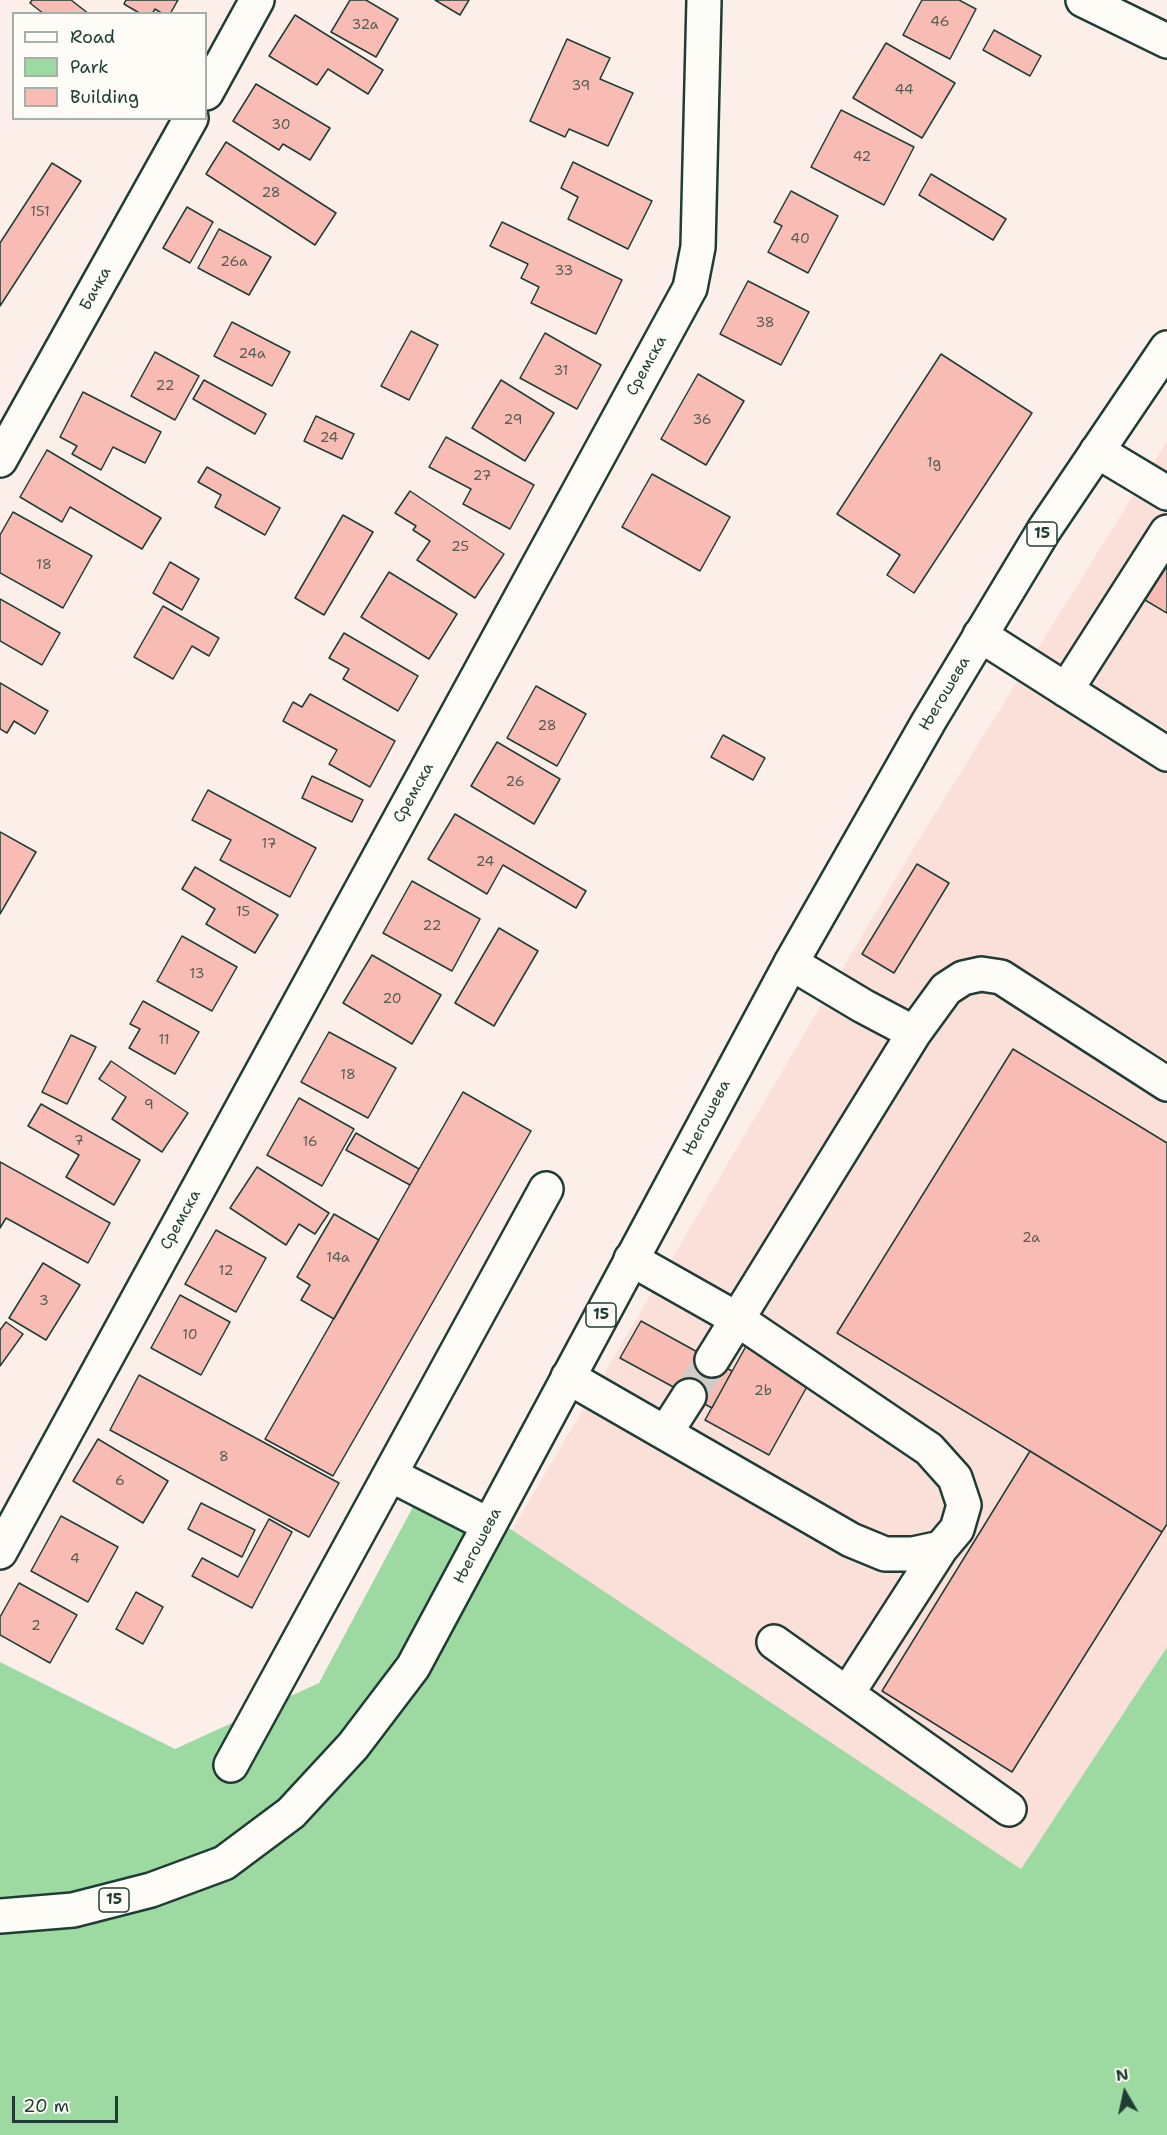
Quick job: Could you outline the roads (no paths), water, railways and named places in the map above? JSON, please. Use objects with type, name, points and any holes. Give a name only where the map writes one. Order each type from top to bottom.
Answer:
[{"type":"street","points":[[207,91],[257,0]]},
{"type":"street","name":"Сремска","points":[[0,1552],[690,288],[698,247],[704,0]]},
{"type":"street","points":[[1083,0],[1167,40]]},
{"type":"street","name":"Бачка","points":[[0,460],[10,421],[190,120]]},
{"type":"street","name":"Његошева","points":[[0,1916],[73,1910],[151,1890],[224,1863],[291,1813],[353,1746],[413,1667],[791,963],[1044,530],[1167,348]]},
{"type":"street","points":[[1097,452],[1167,493]]},
{"type":"street","points":[[1066,690],[1167,532]]},
{"type":"street","points":[[981,635],[1167,754]]},
{"type":"street","points":[[791,963],[914,1033]]},
{"type":"street","points":[[712,1360],[914,1033],[946,989],[963,978],[981,974],[1001,977],[1167,1084]]},
{"type":"street","points":[[231,1765],[546,1190]]},
{"type":"street","points":[[631,1259],[737,1319],[929,1449],[955,1478],[964,1504],[957,1529],[941,1548],[847,1694]]},
{"type":"street","points":[[568,1377],[851,1540],[885,1554],[913,1554],[941,1548]]},
{"type":"street","points":[[666,1432],[689,1396]]},
{"type":"street","points":[[391,1475],[489,1525]]},
{"type":"street","points":[[774,1642],[1009,1809]]},
{"type":"tunnel","points":[[689,1396],[712,1360]]}]
